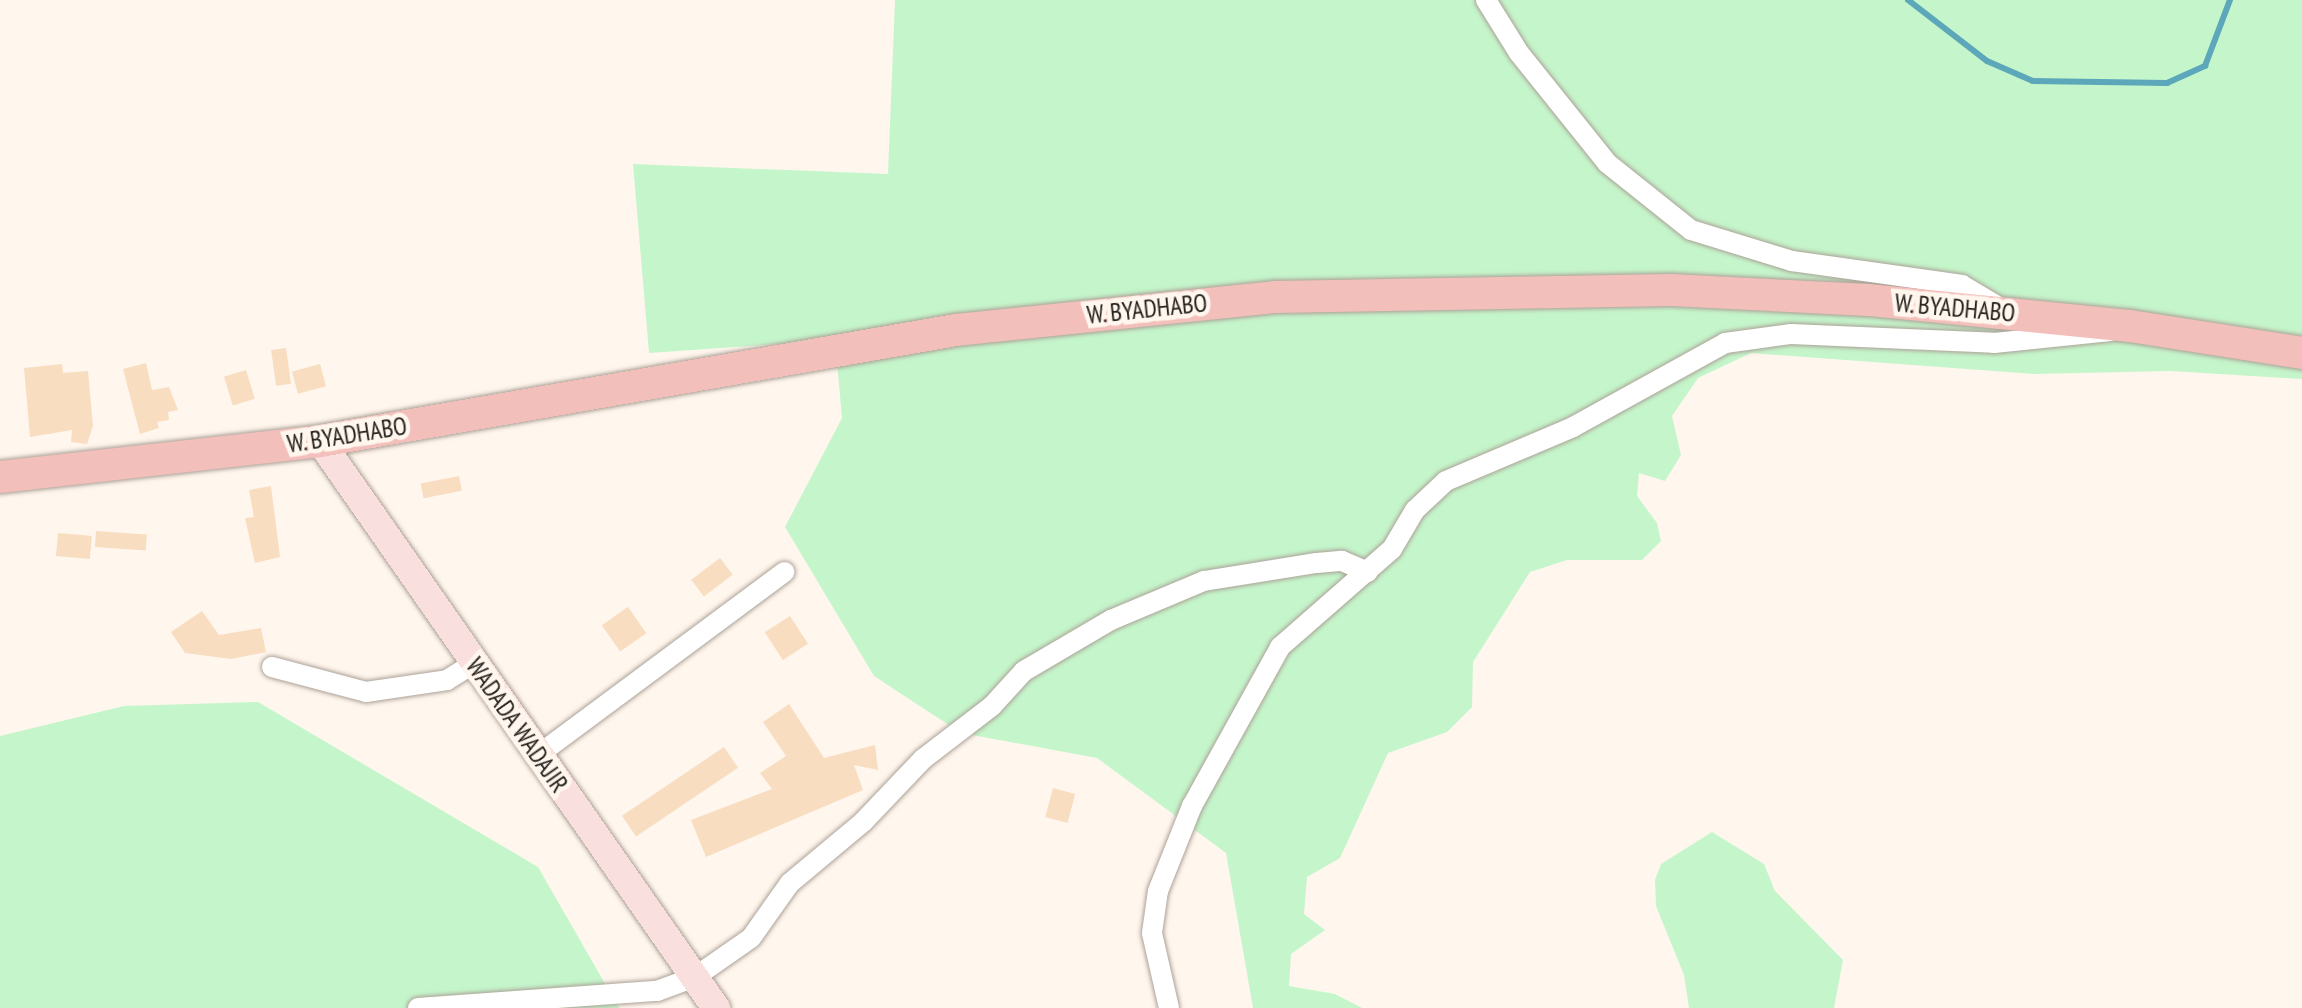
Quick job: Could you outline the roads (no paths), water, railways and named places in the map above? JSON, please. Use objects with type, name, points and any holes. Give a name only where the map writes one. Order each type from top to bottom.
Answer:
[{"type":"main road","name":"W. BYADHABO","points":[[0,476],[320,441],[956,330],[1275,297],[1670,290],[2006,313],[2130,326],[2302,353]]},
{"type":"street","points":[[1486,0],[1518,52],[1607,162],[1691,230],[1792,261],[1962,284],[2006,313]]},
{"type":"street","points":[[1170,1008],[1152,934],[1158,891],[1192,806],[1280,648],[1368,572],[1446,481],[1573,427],[1725,342],[1791,334],[1994,343],[2085,338],[2130,326]]},
{"type":"street","name":"WADADA WADAJIR","points":[[320,441],[716,1008]]},
{"type":"street","points":[[418,1008],[657,991],[695,978],[751,938],[790,884],[862,822],[922,759],[992,706],[1024,671],[1111,620],[1204,581],[1330,562],[1368,572]]},
{"type":"street","points":[[538,755],[784,572]]},
{"type":"street","points":[[272,667],[366,692],[447,680],[474,664]]},
{"type":"waterway","points":[[1908,0],[1987,61],[2033,81],[2167,83],[2205,66],[2230,0]]}]
